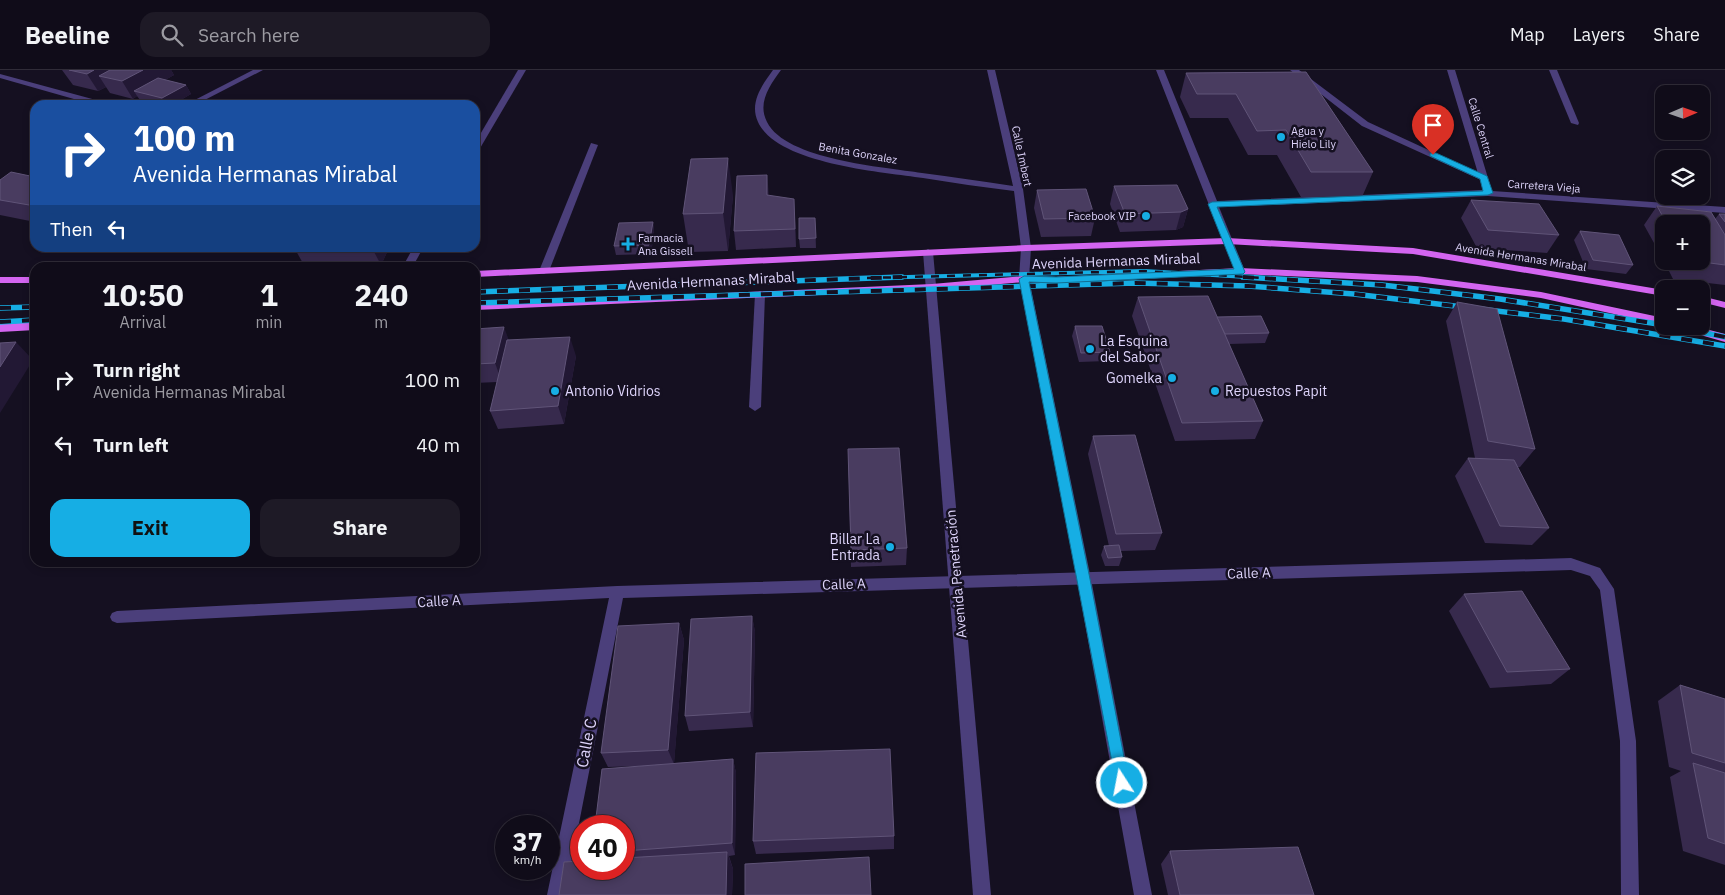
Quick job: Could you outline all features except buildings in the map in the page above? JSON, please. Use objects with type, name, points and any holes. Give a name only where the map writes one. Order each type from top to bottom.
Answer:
[{"type":"main road","name":"Avenida Hermanas Mirabal","points":[[480,274],[928,252],[1227,241],[1413,251],[1655,291]]},
{"type":"main road","name":"Avenida Hermanas Mirabal","points":[[480,307],[932,287],[1024,279],[1056,280],[1240,272],[1426,280],[1540,295],[1655,320]]},
{"type":"main road","points":[[0,280],[30,280]]},
{"type":"main road","points":[[1710,301],[1725,305]]},
{"type":"main road","points":[[0,328],[30,326]]},
{"type":"main road","points":[[1710,334],[1725,338]]},
{"type":"street","points":[[199,100],[259,70]]},
{"type":"street","points":[[480,141],[522,70]]},
{"type":"street","name":"Benita Gonzalez","points":[[777,70],[764,89],[759,102],[760,117],[768,130],[780,141],[805,154],[838,163],[1018,189]]},
{"type":"street","name":"Calle Imbert","points":[[991,70],[1018,189],[1026,248]]},
{"type":"street","points":[[1160,70],[1240,272]]},
{"type":"street","points":[[1294,70],[1365,124],[1484,178]]},
{"type":"street","name":"Calle Central","points":[[1451,70],[1488,193]]},
{"type":"street","points":[[1554,70],[1575,123]]},
{"type":"street","points":[[0,76],[86,100]]},
{"type":"street","points":[[544,270],[594,144]]},
{"type":"street","name":"Carretera Vieja","points":[[1212,204],[1488,193],[1725,210]]},
{"type":"street","points":[[1026,248],[1024,279],[1084,579],[1142,895]]},
{"type":"street","name":"Avenida Penetración","points":[[928,252],[982,895]]},
{"type":"street","points":[[755,407],[760,294]]},
{"type":"street","name":"Calle A","points":[[117,617],[616,592],[1571,564],[1595,572],[1607,589],[1628,742],[1630,895]]},
{"type":"street","name":"Calle C","points":[[556,895],[616,592]]},
{"type":"railway","points":[[890,277],[1144,271],[1264,278]]},
{"type":"railway","points":[[480,292],[890,277]]},
{"type":"railway","points":[[867,278],[890,277]]},
{"type":"railway","points":[[890,277],[902,277]]},
{"type":"railway","points":[[1243,277],[1382,285],[1500,299],[1655,324]]},
{"type":"railway","points":[[480,303],[1135,283],[1248,286],[1354,294],[1564,319],[1725,346]]},
{"type":"railway","points":[[0,308],[30,307]]},
{"type":"railway","points":[[0,322],[30,320]]},
{"type":"railway","points":[[1710,334],[1725,337]]},
{"type":"place","name":"Agua y Hielo Lily","points":[[1281,137]]},
{"type":"place","name":"Facebook VIP","points":[[1146,216]]},
{"type":"place","name":"Farmacia Ana Gissell","points":[[628,244]]},
{"type":"place","name":"La Esquina del Sabor","points":[[1090,349]]},
{"type":"place","name":"Gomelka","points":[[1172,378]]},
{"type":"place","name":"Antonio Vidrios","points":[[555,391]]},
{"type":"place","name":"Repuestos Papit","points":[[1215,391]]},
{"type":"place","name":"Billar La Entrada","points":[[890,547]]},
{"type":"route","points":[[1122,783],[1084,579],[1024,279],[1056,280],[1240,272],[1212,204],[1488,193],[1484,178],[1433,155]]}]
